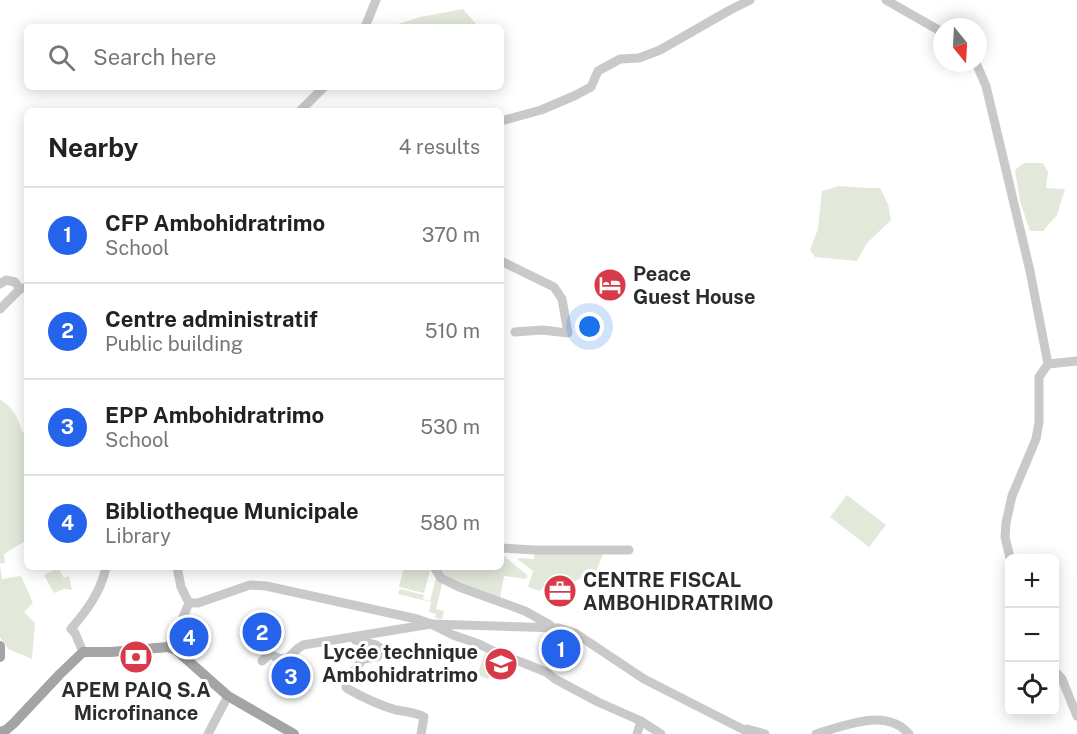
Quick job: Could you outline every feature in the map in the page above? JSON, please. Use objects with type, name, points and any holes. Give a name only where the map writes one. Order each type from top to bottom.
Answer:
[{"type":"main road","points":[[0,646],[0,657]]},
{"type":"main road","points":[[0,732],[14,723],[83,652],[168,648],[228,696],[294,734]]},
{"type":"street","points":[[365,0],[370,13]]},
{"type":"street","points":[[366,24],[376,0]]},
{"type":"street","points":[[504,120],[541,110],[574,96],[591,87],[598,71],[620,59],[639,58],[660,50],[750,0]]},
{"type":"street","points":[[886,0],[933,27]]},
{"type":"street","points":[[980,72],[992,109],[1030,271],[1048,364],[1039,377],[1039,422],[1036,439],[1018,477],[1006,523],[1005,537],[1009,554]]},
{"type":"street","points":[[303,108],[321,90]]},
{"type":"street","points":[[504,262],[554,287],[562,299],[568,333],[542,330],[514,332]]},
{"type":"street","points":[[0,284],[6,280],[15,282],[24,288],[0,309]]},
{"type":"street","points":[[1048,364],[1077,361]]},
{"type":"street","points":[[504,548],[629,550]]},
{"type":"street","points":[[83,652],[71,629],[99,590],[104,570]]},
{"type":"street","points":[[168,648],[176,636],[189,603],[181,587],[178,570]]},
{"type":"street","points":[[436,570],[441,578],[459,587],[525,611],[553,627]]},
{"type":"street","points":[[189,603],[198,603],[250,585],[417,619],[546,672],[598,702],[641,721],[662,734]]},
{"type":"street","points":[[262,661],[270,654],[279,659],[285,659],[303,645],[431,624],[553,627],[575,633],[644,679],[752,734]]},
{"type":"street","points":[[349,638],[376,645],[379,651],[377,657],[363,659],[347,680],[346,687],[372,703],[398,711],[417,713],[424,717],[421,734]]},
{"type":"street","points":[[1059,676],[1077,716]]},
{"type":"street","points":[[208,734],[228,696]]},
{"type":"street","points":[[816,734],[872,720],[890,721],[904,728],[909,734]]},
{"type":"street","points":[[638,734],[641,721]]},
{"type":"street","points":[[742,728],[765,734]]},
{"type":"green space","points":[[463,9],[476,24],[398,24],[420,17]]},
{"type":"green space","points":[[1024,163],[1043,163],[1048,172],[1046,188],[1065,189],[1057,215],[1043,231],[1030,231],[1020,201],[1015,170]]},
{"type":"green space","points":[[839,186],[880,188],[888,204],[891,220],[867,243],[857,261],[815,257],[810,250],[818,229],[822,191]]},
{"type":"green space","points":[[0,399],[14,413],[24,432],[24,542],[4,554],[5,563],[0,564]]},
{"type":"green space","points":[[847,495],[886,525],[869,547],[830,517]]},
{"type":"green space","points":[[535,550],[603,554],[592,582],[581,578],[570,584],[550,580],[540,591],[528,587],[533,571],[516,558],[534,559]]},
{"type":"green space","points":[[504,556],[528,576],[525,579],[504,576],[500,599],[458,583],[440,570],[504,570]]},
{"type":"green space","points":[[0,565],[2,579],[21,576],[33,603],[24,612],[35,623],[32,659],[8,649],[0,637]]},
{"type":"green space","points":[[59,570],[64,578],[69,576],[72,590],[64,589],[54,593],[44,575]]},
{"type":"green space","points":[[403,570],[430,570],[424,593],[399,587]]},
{"type":"green space","points":[[436,578],[443,580],[436,609],[444,611],[442,619],[435,618],[436,614],[429,612],[431,602],[398,594],[400,589],[424,595],[423,599],[430,601]]},
{"type":"green space","points":[[485,653],[497,658],[488,679],[477,675]]},
{"type":"place","name":"Peace Guest House","points":[[610,285]]},
{"type":"place","name":"CENTRE FISCAL AMBOHIDRATRIMO","points":[[560,591]]},
{"type":"place","name":"Centre administratif","points":[[262,632]]},
{"type":"place","name":"Bibliotheque Municipale","points":[[189,637]]},
{"type":"place","name":"CFP Ambohidratrimo","points":[[561,649]]},
{"type":"place","name":"APEM PAIQ S.A Microfinance","points":[[136,657]]},
{"type":"place","name":"Lycée technique Ambohidratrimo","points":[[501,664]]},
{"type":"place","name":"EPP Ambohidratrimo","points":[[291,676]]}]
